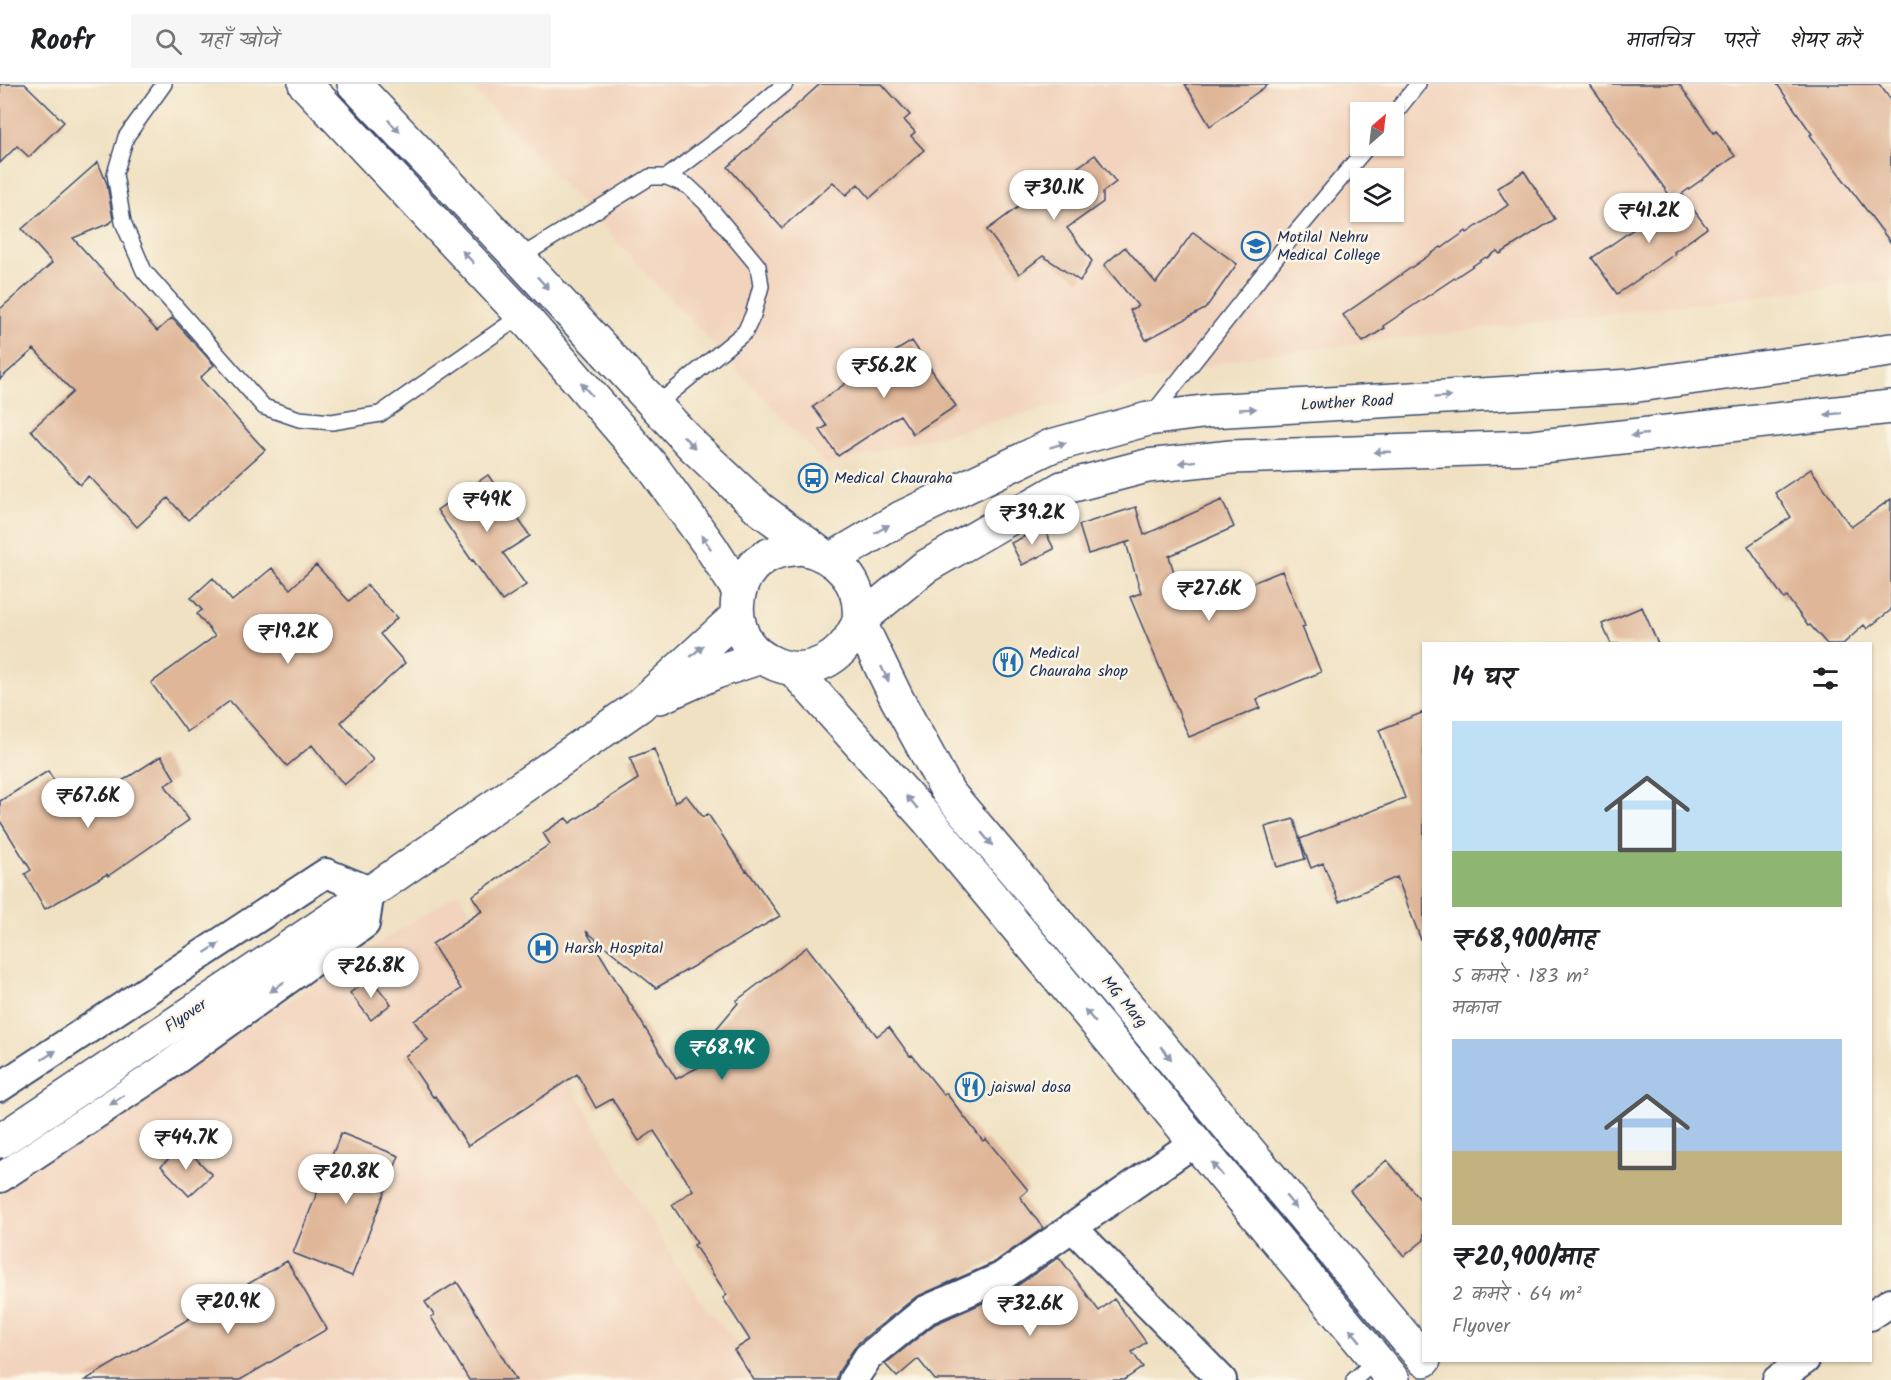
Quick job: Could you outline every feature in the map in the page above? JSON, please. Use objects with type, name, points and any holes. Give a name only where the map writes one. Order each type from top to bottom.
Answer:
[{"type":"main road","points":[[305,84],[522,315],[652,466],[710,546],[738,603],[741,632],[750,646],[761,657],[776,665],[793,669],[811,667],[827,661],[841,651],[859,621],[925,567],[1062,488],[1147,466],[1231,457],[1532,447],[1891,407]]},
{"type":"main road","points":[[354,84],[693,446],[760,509],[844,571],[853,586],[858,603],[859,621]]},
{"type":"main road","name":"Lowther Road","points":[[825,555],[1051,446],[1148,419],[1210,411],[1630,386],[1891,350]]},
{"type":"main road","points":[[639,706],[738,603],[746,576],[757,563],[770,554],[786,549],[802,548],[825,555]]},
{"type":"main road","name":"MG Marg","points":[[859,621],[897,699],[948,792],[1422,1358]]},
{"type":"main road","points":[[639,706],[716,672],[761,657]]},
{"type":"main road","points":[[793,669],[927,819],[1195,1142],[1374,1373]]},
{"type":"main road","name":"Flyover","points":[[0,1141],[339,914],[639,706]]},
{"type":"main road","name":"MG Marg","points":[[1426,1362],[1440,1380]]},
{"type":"street","points":[[0,1087],[326,873],[370,891],[365,924],[158,1073],[0,1178]]},
{"type":"street","points":[[853,1380],[868,1357],[927,1310],[1000,1277],[1195,1142]]},
{"type":"street","points":[[1072,1227],[1221,1380]]},
{"type":"street","points":[[1872,1315],[1891,1302]]},
{"type":"street","points":[[1776,1380],[1802,1362]]},
{"type":"lane","points":[[164,84],[126,137],[115,174],[123,222],[144,271],[264,407],[299,419],[332,422],[380,414],[522,315]]},
{"type":"lane","points":[[667,177],[736,125],[785,84]]},
{"type":"lane","points":[[1404,102],[1419,84]]},
{"type":"lane","points":[[1148,419],[1360,156]]},
{"type":"lane","points":[[519,258],[650,177],[667,177],[688,186],[705,202],[758,266],[761,286],[753,315],[745,332],[656,406]]},
{"type":"shaded area","name":"Motilal Nehru Medical College","points":[[469,84],[1891,84],[1891,280],[1244,357],[826,465]]},
{"type":"shaded area","points":[[459,892],[676,1263],[703,1304],[770,1380],[0,1380],[0,1185]]},
{"type":"building","points":[[0,84],[25,84],[64,122],[29,157],[17,146],[0,163]]},
{"type":"building","points":[[820,84],[882,84],[910,115],[904,120],[915,132],[911,136],[924,150],[870,198],[858,184],[846,195],[833,182],[782,228],[728,167]]},
{"type":"building","points":[[1185,84],[1269,84],[1210,126]]},
{"type":"building","points":[[1589,84],[1679,84],[1714,133],[1716,131],[1735,156],[1673,200]]},
{"type":"building","points":[[1777,84],[1879,84],[1891,100],[1891,243],[1810,135],[1812,134]]},
{"type":"building","points":[[1095,155],[1116,182],[1103,192],[1103,202],[1067,228],[1092,261],[1080,281],[1043,256],[1019,274],[987,230],[1040,191],[1041,193]]},
{"type":"building","points":[[98,162],[107,184],[113,220],[73,238],[157,331],[172,318],[214,365],[200,378],[265,450],[188,520],[168,498],[137,527],[89,476],[80,485],[31,430],[73,392],[34,349],[0,379],[0,309],[52,263],[22,229]]},
{"type":"building","points":[[1524,171],[1555,219],[1500,254],[1497,251],[1486,257],[1363,342],[1343,315],[1441,247],[1466,231],[1467,233],[1508,205],[1497,188]]},
{"type":"building","points":[[1683,195],[1707,228],[1674,252],[1675,254],[1617,294],[1592,258]]},
{"type":"building","points":[[1193,232],[1237,264],[1205,309],[1146,340],[1130,310],[1138,306],[1104,265],[1125,247],[1156,283]]},
{"type":"building","points":[[912,341],[956,406],[913,434],[900,415],[838,456],[820,430],[827,426],[813,407],[860,373]]},
{"type":"building","points":[[1811,469],[1851,527],[1891,499],[1891,610],[1867,629],[1864,625],[1845,642],[1825,642],[1810,625],[1808,626],[1787,597],[1784,599],[1748,546],[1791,517],[1775,493]]},
{"type":"building","points":[[488,475],[530,536],[503,553],[526,585],[502,601],[437,510]]},
{"type":"building","points":[[1222,500],[1234,527],[1169,556],[1185,610],[1282,571],[1321,672],[1257,699],[1260,708],[1189,737],[1130,597],[1141,593],[1126,543],[1131,541],[1088,554],[1079,525],[1136,507],[1144,535]]},
{"type":"building","points":[[1043,527],[1054,549],[1022,565],[1011,543]]},
{"type":"building","points":[[316,565],[349,601],[367,585],[397,618],[380,634],[405,663],[341,722],[373,760],[344,785],[312,745],[287,766],[230,701],[187,732],[151,683],[215,636],[197,614],[202,610],[191,598],[213,578],[232,601],[272,568],[290,589]]},
{"type":"building","points":[[1642,607],[1657,642],[1610,642],[1602,624]]},
{"type":"building","points":[[1422,713],[1421,940],[1397,877],[1339,902],[1323,863],[1311,868],[1300,839],[1405,798],[1379,730]]},
{"type":"building","points":[[654,749],[675,803],[686,795],[703,817],[708,814],[746,871],[780,916],[656,988],[586,931],[676,1079],[731,1050],[712,1034],[738,1003],[736,1001],[807,947],[877,1036],[889,1027],[910,1056],[912,1055],[944,1095],[946,1093],[983,1141],[986,1139],[1028,1190],[1020,1197],[1043,1228],[993,1263],[916,1297],[857,1344],[839,1371],[836,1380],[754,1380],[734,1350],[750,1340],[723,1298],[727,1295],[694,1245],[697,1243],[672,1205],[693,1190],[654,1131],[639,1141],[612,1099],[596,1108],[577,1074],[468,1146],[405,1056],[428,1040],[414,1021],[461,989],[432,944],[482,911],[472,896],[550,844],[543,833],[566,818],[570,823],[638,779],[630,758]]},
{"type":"building","points":[[161,756],[175,779],[165,785],[189,820],[108,876],[107,874],[45,909],[25,874],[31,870],[0,821],[0,801],[48,771],[74,812]]},
{"type":"building","points":[[1294,819],[1305,859],[1277,867],[1265,827]]},
{"type":"building","points":[[370,978],[391,1004],[371,1020],[350,993]]},
{"type":"building","points":[[341,1133],[399,1156],[352,1276],[293,1253]]},
{"type":"building","points":[[183,1145],[212,1175],[189,1196],[161,1166]]},
{"type":"building","points":[[1387,1160],[1422,1202],[1422,1242],[1404,1256],[1350,1191]]},
{"type":"building","points":[[1059,1257],[1099,1311],[1114,1299],[1146,1342],[1132,1352],[1143,1367],[1124,1380],[935,1380],[918,1359],[897,1377],[885,1364],[935,1324],[1008,1292]]},
{"type":"building","points":[[287,1261],[327,1329],[240,1380],[85,1380]]},
{"type":"building","points":[[457,1282],[516,1380],[469,1380],[431,1317],[434,1315],[425,1302]]},
{"type":"place","name":"Motilal Nehru Medical College","points":[[1256,246]]},
{"type":"place","name":"Medical Chauraha","points":[[813,478]]},
{"type":"place","name":"Medical Chauraha shop","points":[[1008,662]]},
{"type":"place","name":"Harsh Hospital","points":[[543,948]]},
{"type":"place","name":"jaiswal dosa","points":[[970,1087]]}]
